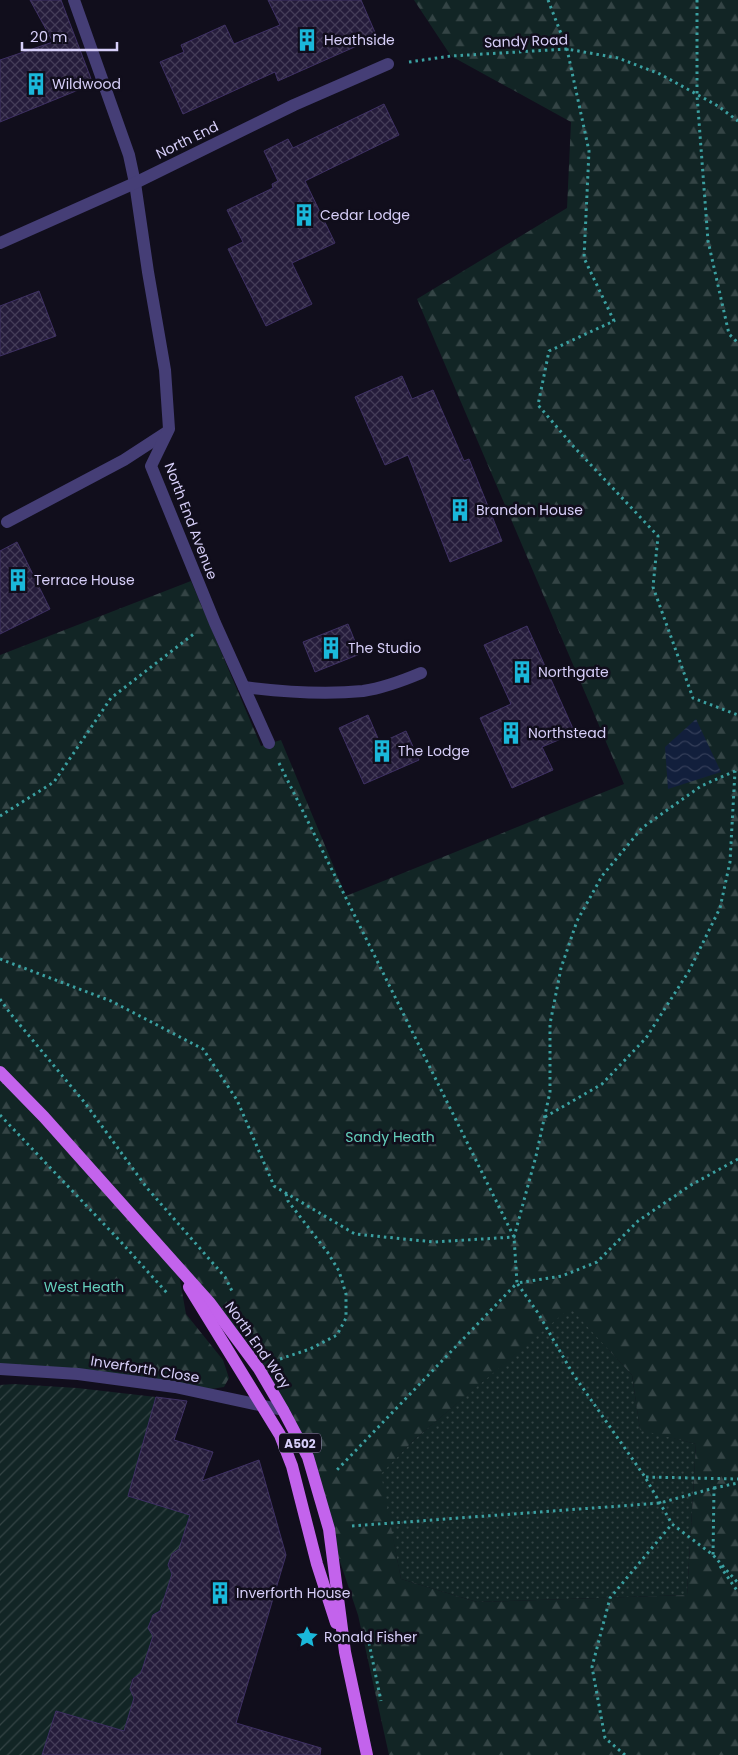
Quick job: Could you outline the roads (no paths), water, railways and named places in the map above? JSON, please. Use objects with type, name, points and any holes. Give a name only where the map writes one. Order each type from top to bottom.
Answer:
[{"type":"main road","name":"North End Way","points":[[0,1072],[44,1117],[210,1303],[260,1369],[283,1410],[308,1457],[329,1529],[345,1652],[367,1755]]},
{"type":"main road","name":"North End Way","points":[[178,1268],[199,1306],[280,1435],[292,1466],[317,1564],[345,1652]]},
{"type":"street","name":"North End Avenue","points":[[74,0],[129,155],[135,183],[165,370],[169,428],[151,466],[214,623],[269,743]]},
{"type":"street","name":"North End","points":[[0,243],[135,183],[294,105],[388,64]]},
{"type":"street","points":[[7,522],[124,460],[167,432]]},
{"type":"street","points":[[244,688],[285,692],[363,691],[395,684],[422,673]]},
{"type":"street","name":"Inverforth Close","points":[[0,1369],[78,1374],[166,1386],[283,1410]]},
{"type":"water","points":[[696,719],[721,772],[668,789],[665,747]]},
{"type":"place","name":"Heathside","points":[[307,40]]},
{"type":"place","name":"Wildwood","points":[[36,84]]},
{"type":"place","name":"Cedar Lodge","points":[[304,215]]},
{"type":"place","name":"Brandon House","points":[[460,510]]},
{"type":"place","name":"Terrace House","points":[[18,580]]},
{"type":"place","name":"The Studio","points":[[331,648]]},
{"type":"place","name":"Northgate","points":[[522,672]]},
{"type":"place","name":"Northstead","points":[[511,733]]},
{"type":"place","name":"The Lodge","points":[[382,751]]},
{"type":"place","name":"Inverforth House","points":[[220,1593]]},
{"type":"place","name":"Ronald Fisher","points":[[307,1637]]},
{"type":"park label","name":"Sandy Heath","points":[[390,1137]]},
{"type":"park label","name":"West Heath","points":[[84,1287]]}]
